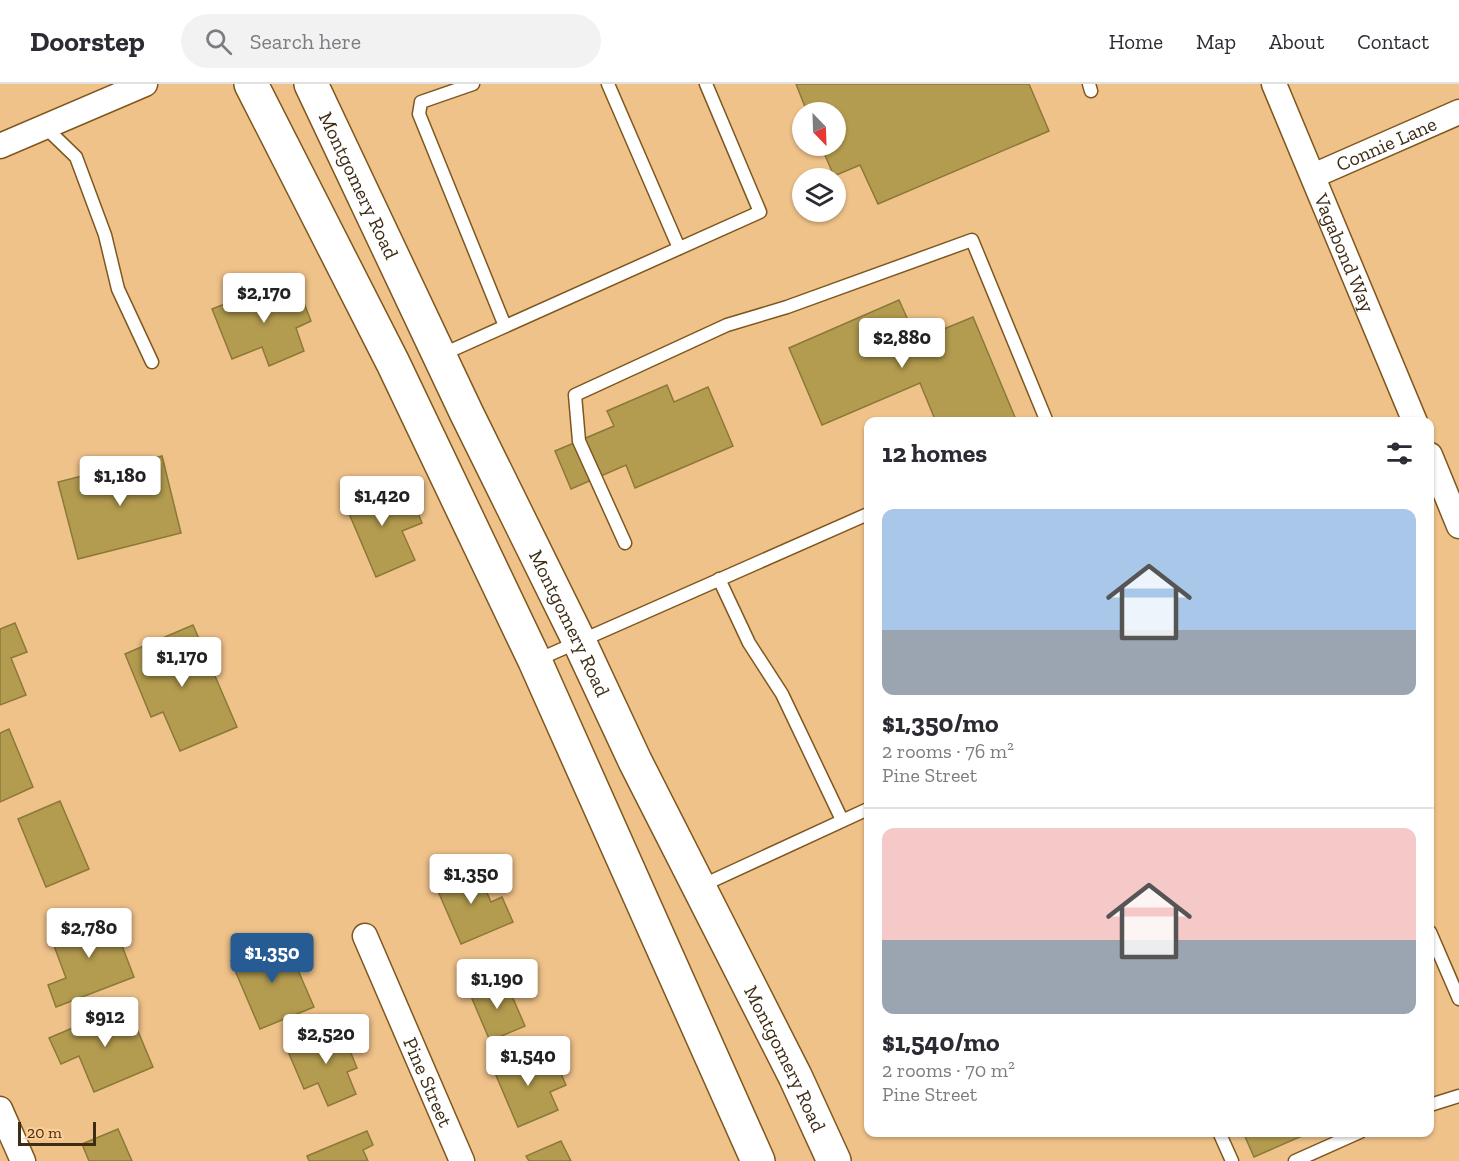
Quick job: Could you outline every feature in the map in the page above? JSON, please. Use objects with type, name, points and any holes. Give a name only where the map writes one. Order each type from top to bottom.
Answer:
[{"type":"main road","points":[[251,84],[393,363],[535,661],[758,1161]]},
{"type":"main road","name":"Montgomery Road","points":[[311,84],[635,761],[795,1076],[834,1161]]},
{"type":"street","points":[[0,146],[145,84]]},
{"type":"street","name":"Vagabond Way","points":[[1274,84],[1413,417]]},
{"type":"street","name":"Connie Lane","points":[[1313,176],[1459,112]]},
{"type":"street","points":[[1434,465],[1459,526]]},
{"type":"street","name":"Pine Street","points":[[365,936],[462,1161]]},
{"type":"street","points":[[0,1109],[23,1161]]},
{"type":"lane","points":[[473,84],[421,102],[419,114],[505,326]]},
{"type":"lane","points":[[608,84],[679,248]]},
{"type":"lane","points":[[440,356],[760,212],[706,84]]},
{"type":"lane","points":[[45,127],[76,157],[105,235],[118,289],[152,362]]},
{"type":"lane","points":[[625,543],[579,441],[575,395],[727,325],[788,307],[972,240],[1045,417]]},
{"type":"lane","points":[[535,661],[864,516]]},
{"type":"lane","points":[[719,579],[749,643],[782,694],[842,820]]},
{"type":"lane","points":[[699,887],[864,810]]},
{"type":"lane","points":[[1434,942],[1459,999]]},
{"type":"lane","points":[[1434,1104],[1459,1095]]},
{"type":"lane","points":[[1221,1137],[1232,1161]]},
{"type":"lane","points":[[1295,1161],[1349,1137]]},
{"type":"building","points":[[796,84],[1029,84],[1049,131],[878,204],[860,165],[846,171],[846,168],[831,168],[825,156],[846,156],[846,102],[803,102]]},
{"type":"building","points":[[273,285],[277,293],[297,285],[311,321],[296,328],[304,351],[269,366],[262,347],[232,359],[212,309]]},
{"type":"building","points":[[899,300],[917,340],[973,317],[1015,417],[934,417],[920,383],[822,425],[789,348]]},
{"type":"building","points":[[667,385],[674,402],[708,387],[733,446],[635,488],[626,465],[571,489],[555,451],[614,426],[607,411]]},
{"type":"building","points":[[162,456],[181,533],[78,559],[58,482]]},
{"type":"building","points":[[380,481],[390,505],[411,496],[422,523],[402,531],[415,560],[376,577],[342,497]]},
{"type":"building","points":[[15,623],[27,652],[11,658],[26,695],[0,705],[0,629]]},
{"type":"building","points":[[193,625],[237,727],[180,751],[163,712],[151,717],[125,654]]},
{"type":"building","points":[[9,729],[33,787],[0,802],[0,733]]},
{"type":"building","points":[[60,801],[89,869],[46,887],[18,819]]},
{"type":"building","points":[[475,865],[491,902],[502,897],[513,922],[461,944],[434,882]]},
{"type":"building","points":[[109,912],[134,977],[56,1007],[48,985],[66,978],[50,935]]},
{"type":"building","points":[[284,938],[314,1007],[260,1029],[231,961]]},
{"type":"building","points":[[505,980],[525,1026],[490,1041],[470,994]]},
{"type":"building","points":[[127,1005],[153,1067],[94,1092],[79,1056],[61,1064],[49,1038]]},
{"type":"building","points":[[340,1026],[357,1068],[347,1072],[356,1094],[328,1106],[318,1083],[304,1089],[287,1049]]},
{"type":"building","points":[[531,1049],[541,1074],[558,1067],[566,1085],[550,1092],[558,1110],[518,1127],[492,1066]]},
{"type":"building","points":[[118,1129],[132,1161],[89,1161],[82,1144]]},
{"type":"building","points":[[367,1131],[373,1145],[363,1150],[368,1161],[309,1161],[307,1156]]},
{"type":"building","points":[[1245,1137],[1300,1137],[1254,1157]]},
{"type":"building","points":[[561,1141],[571,1161],[529,1161],[526,1156]]}]
